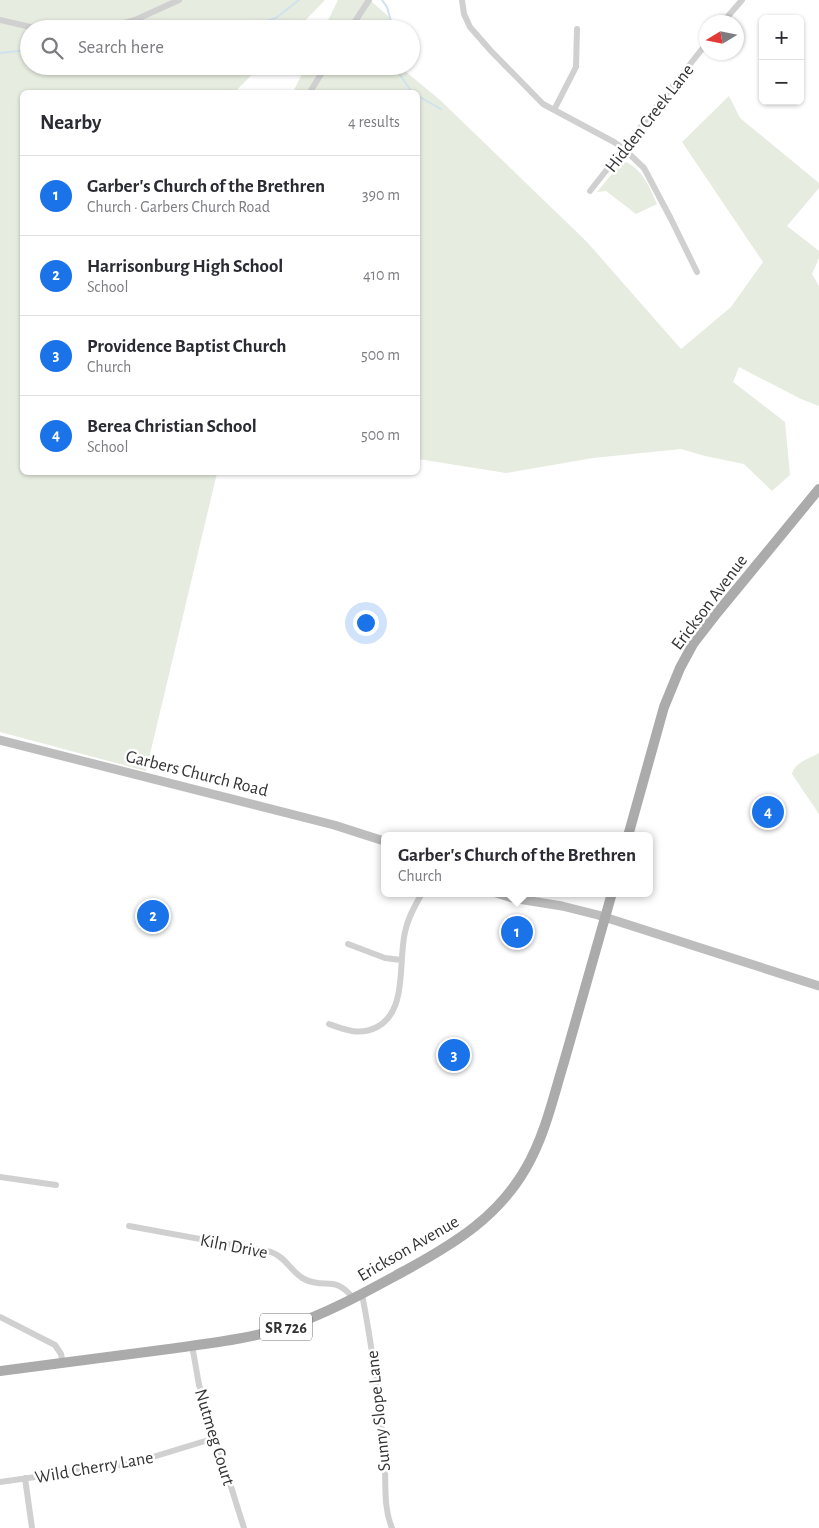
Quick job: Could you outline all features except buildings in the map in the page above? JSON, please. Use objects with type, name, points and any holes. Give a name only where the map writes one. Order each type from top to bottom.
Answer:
[{"type":"main road","name":"Erickson Avenue","points":[[629,832],[664,707],[680,668],[693,644],[819,489]]},
{"type":"main road","name":"Erickson Avenue","points":[[0,1371],[192,1346],[272,1331],[316,1316],[358,1296],[439,1252],[464,1236],[497,1207],[524,1171],[534,1153],[546,1124],[611,897]]},
{"type":"street","points":[[135,20],[179,0]]},
{"type":"street","points":[[356,20],[369,0]]},
{"type":"street","points":[[462,0],[470,28],[535,96],[554,110],[605,136],[624,149],[648,174],[697,272]]},
{"type":"street","points":[[730,15],[742,0]]},
{"type":"street","points":[[0,20],[20,25]]},
{"type":"street","points":[[554,110],[576,67],[577,29]]},
{"type":"street","name":"Hidden Creek Lane","points":[[590,191],[699,53]]},
{"type":"street","points":[[311,90],[320,75]]},
{"type":"street","name":"Garbers Church Road","points":[[0,740],[334,825],[381,840]]},
{"type":"street","points":[[329,1024],[345,1030],[360,1032],[372,1030],[385,1021],[393,1011],[397,1000],[407,924],[420,897]]},
{"type":"street","points":[[509,897],[562,906],[605,917],[819,986]]},
{"type":"street","points":[[348,944],[385,958],[402,960]]},
{"type":"street","points":[[0,1177],[56,1185]]},
{"type":"street","name":"Kiln Drive","points":[[129,1226],[271,1252],[281,1257],[304,1279],[337,1285],[358,1296]]},
{"type":"street","name":"Sunny Slope Lane","points":[[358,1296],[368,1325],[383,1441],[386,1475],[386,1510],[392,1528]]},
{"type":"street","points":[[0,1317],[56,1345],[63,1363]]},
{"type":"street","name":"Nutmeg Court","points":[[192,1346],[199,1385],[244,1528]]},
{"type":"street","name":"Wild Cherry Lane","points":[[0,1482],[133,1464],[215,1438]]},
{"type":"street","points":[[25,1478],[32,1528]]},
{"type":"shaded area","points":[[0,0],[325,0],[306,20],[20,20],[20,75],[251,75],[237,90],[20,90],[20,475],[217,475],[146,771],[0,732]]},
{"type":"shaded area","points":[[338,0],[370,0],[392,20],[328,20]]},
{"type":"shaded area","points":[[302,75],[410,75],[440,100],[587,242],[681,349],[731,307],[763,262],[682,142],[729,96],[740,118],[819,183],[819,188],[787,226],[819,251],[819,258],[812,274],[819,286],[819,406],[801,399],[739,367],[733,382],[785,422],[790,475],[772,491],[744,464],[681,449],[593,458],[506,473],[420,459],[420,90],[294,90]]},
{"type":"shaded area","points":[[626,162],[632,165],[641,175],[649,186],[657,204],[636,214],[606,191],[597,192],[620,164]]},
{"type":"shaded area","points":[[819,753],[819,814],[792,774],[799,764]]},
{"type":"waterway","points":[[270,20],[276,18],[299,0]]},
{"type":"waterway","points":[[382,0],[387,7],[391,20]]},
{"type":"waterway","points":[[0,53],[20,51]]},
{"type":"waterway","points":[[400,75],[411,90]]},
{"type":"waterway","points":[[420,97],[441,109]]},
{"type":"place","name":"Berea Christian School","points":[[768,812]]},
{"type":"place","name":"Harrisonburg High School","points":[[153,916]]},
{"type":"place","name":"Garber's Church of the Brethren","points":[[517,932]]},
{"type":"place","name":"Providence Baptist Church","points":[[454,1055]]}]
